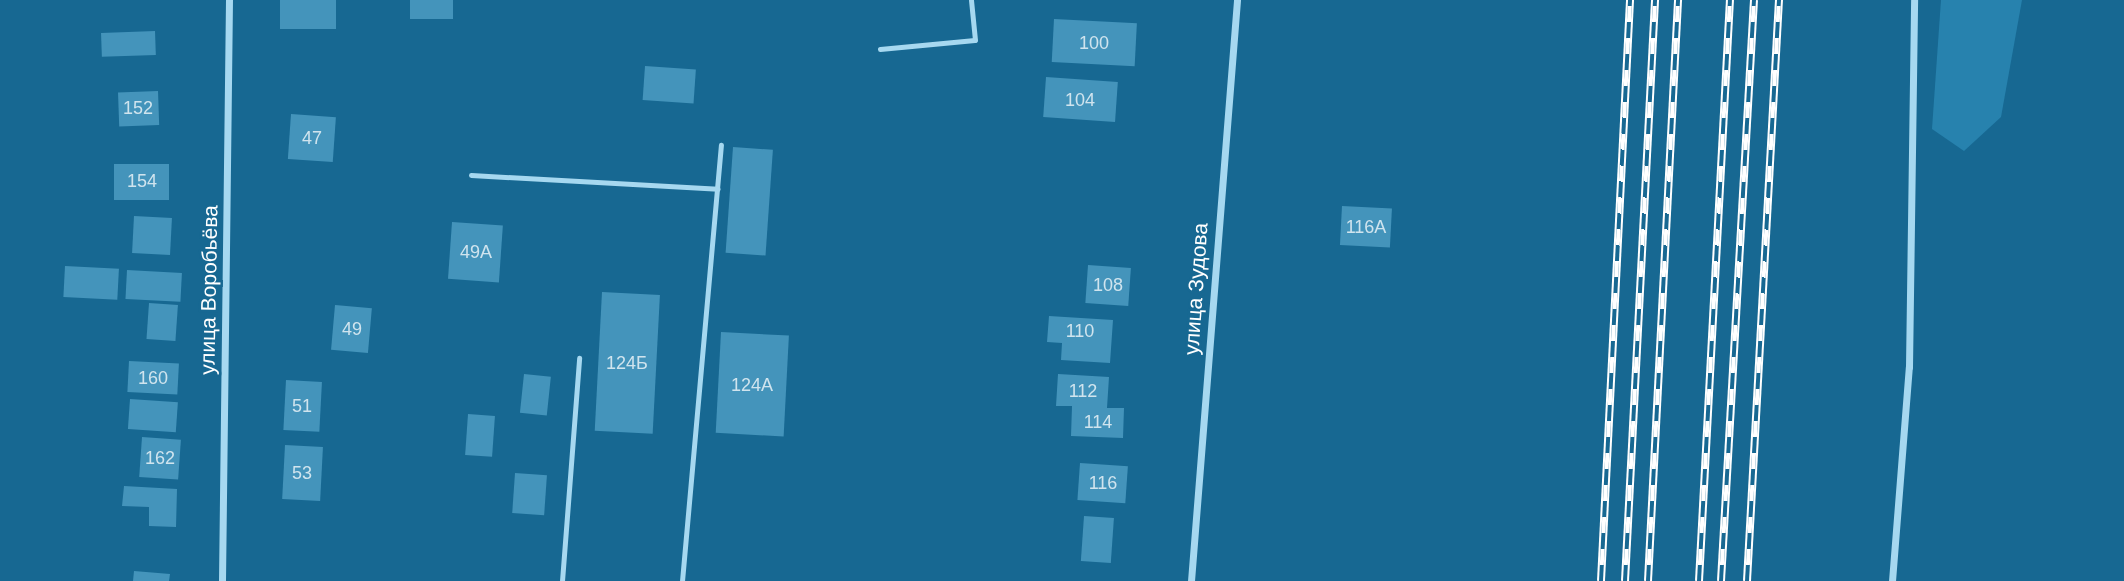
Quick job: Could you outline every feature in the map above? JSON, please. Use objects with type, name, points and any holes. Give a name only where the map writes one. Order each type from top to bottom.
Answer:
[{"type":"street","name":"улица Воробьёва","points":[[222,581],[229,0]]},
{"type":"street","name":"улица Зудова","points":[[1191,581],[1237,0]]},
{"type":"street","points":[[1892,581],[1909,367],[1914,0]]},
{"type":"lane","points":[[880,49],[975,40],[971,0]]},
{"type":"lane","points":[[682,581],[721,145]]},
{"type":"lane","points":[[471,175],[718,188]]},
{"type":"lane","points":[[562,581],[579,358]]},
{"type":"shaded area","points":[[1941,0],[2022,0],[2001,117],[1964,151],[1932,129]]},
{"type":"building","points":[[280,0],[336,0],[336,29],[280,29]]},
{"type":"building","points":[[410,0],[453,0],[453,19],[410,19]]},
{"type":"building","points":[[1054,19],[1137,23],[1135,66],[1052,62]]},
{"type":"building","points":[[155,31],[156,55],[102,57],[101,33]]},
{"type":"building","points":[[645,66],[696,70],[694,103],[643,100]]},
{"type":"building","points":[[1046,77],[1118,82],[1115,122],[1043,117]]},
{"type":"building","points":[[158,91],[159,125],[119,126],[118,92]]},
{"type":"building","points":[[291,114],[336,117],[333,162],[288,159]]},
{"type":"building","points":[[733,147],[773,150],[766,256],[726,253]]},
{"type":"building","points":[[114,164],[169,164],[169,200],[114,200]]},
{"type":"building","points":[[1342,206],[1392,209],[1390,248],[1340,245]]},
{"type":"building","points":[[134,216],[172,218],[170,255],[132,253]]},
{"type":"building","points":[[452,222],[503,226],[499,282],[448,279]]},
{"type":"building","points":[[1088,265],[1131,268],[1128,306],[1085,303]]},
{"type":"building","points":[[65,266],[119,269],[117,300],[63,297]]},
{"type":"building","points":[[127,270],[182,273],[180,302],[125,299]]},
{"type":"building","points":[[602,292],[660,295],[653,434],[595,431]]},
{"type":"building","points":[[149,303],[178,305],[175,341],[146,339]]},
{"type":"building","points":[[335,305],[372,308],[368,353],[331,350]]},
{"type":"building","points":[[1049,316],[1113,320],[1110,363],[1061,360],[1062,343],[1047,342]]},
{"type":"building","points":[[721,332],[789,336],[784,436],[716,433]]},
{"type":"building","points":[[129,361],[179,364],[177,395],[127,392]]},
{"type":"building","points":[[524,374],[551,377],[547,416],[520,413]]},
{"type":"building","points":[[1058,374],[1109,377],[1107,408],[1124,408],[1123,438],[1071,436],[1072,406],[1056,406]]},
{"type":"building","points":[[286,380],[322,382],[319,432],[283,430]]},
{"type":"building","points":[[130,399],[178,402],[176,432],[128,429]]},
{"type":"building","points":[[468,414],[495,416],[492,457],[465,455]]},
{"type":"building","points":[[142,437],[181,440],[178,480],[139,477]]},
{"type":"building","points":[[285,445],[323,447],[320,501],[282,499]]},
{"type":"building","points":[[1080,463],[1128,466],[1125,503],[1077,500]]},
{"type":"building","points":[[515,473],[547,475],[544,515],[512,513]]},
{"type":"building","points":[[124,486],[177,489],[176,527],[149,526],[149,507],[122,506]]},
{"type":"building","points":[[1084,516],[1114,518],[1111,563],[1081,561]]},
{"type":"building","points":[[134,571],[170,574],[169,581],[133,581]]},
{"type":"railway","points":[[1601,581],[1630,0]]},
{"type":"railway","points":[[1625,581],[1655,0]]},
{"type":"railway","points":[[1648,581],[1678,0]]},
{"type":"railway","points":[[1699,581],[1730,0]]},
{"type":"railway","points":[[1721,581],[1754,0]]},
{"type":"railway","points":[[1747,581],[1779,0]]}]
